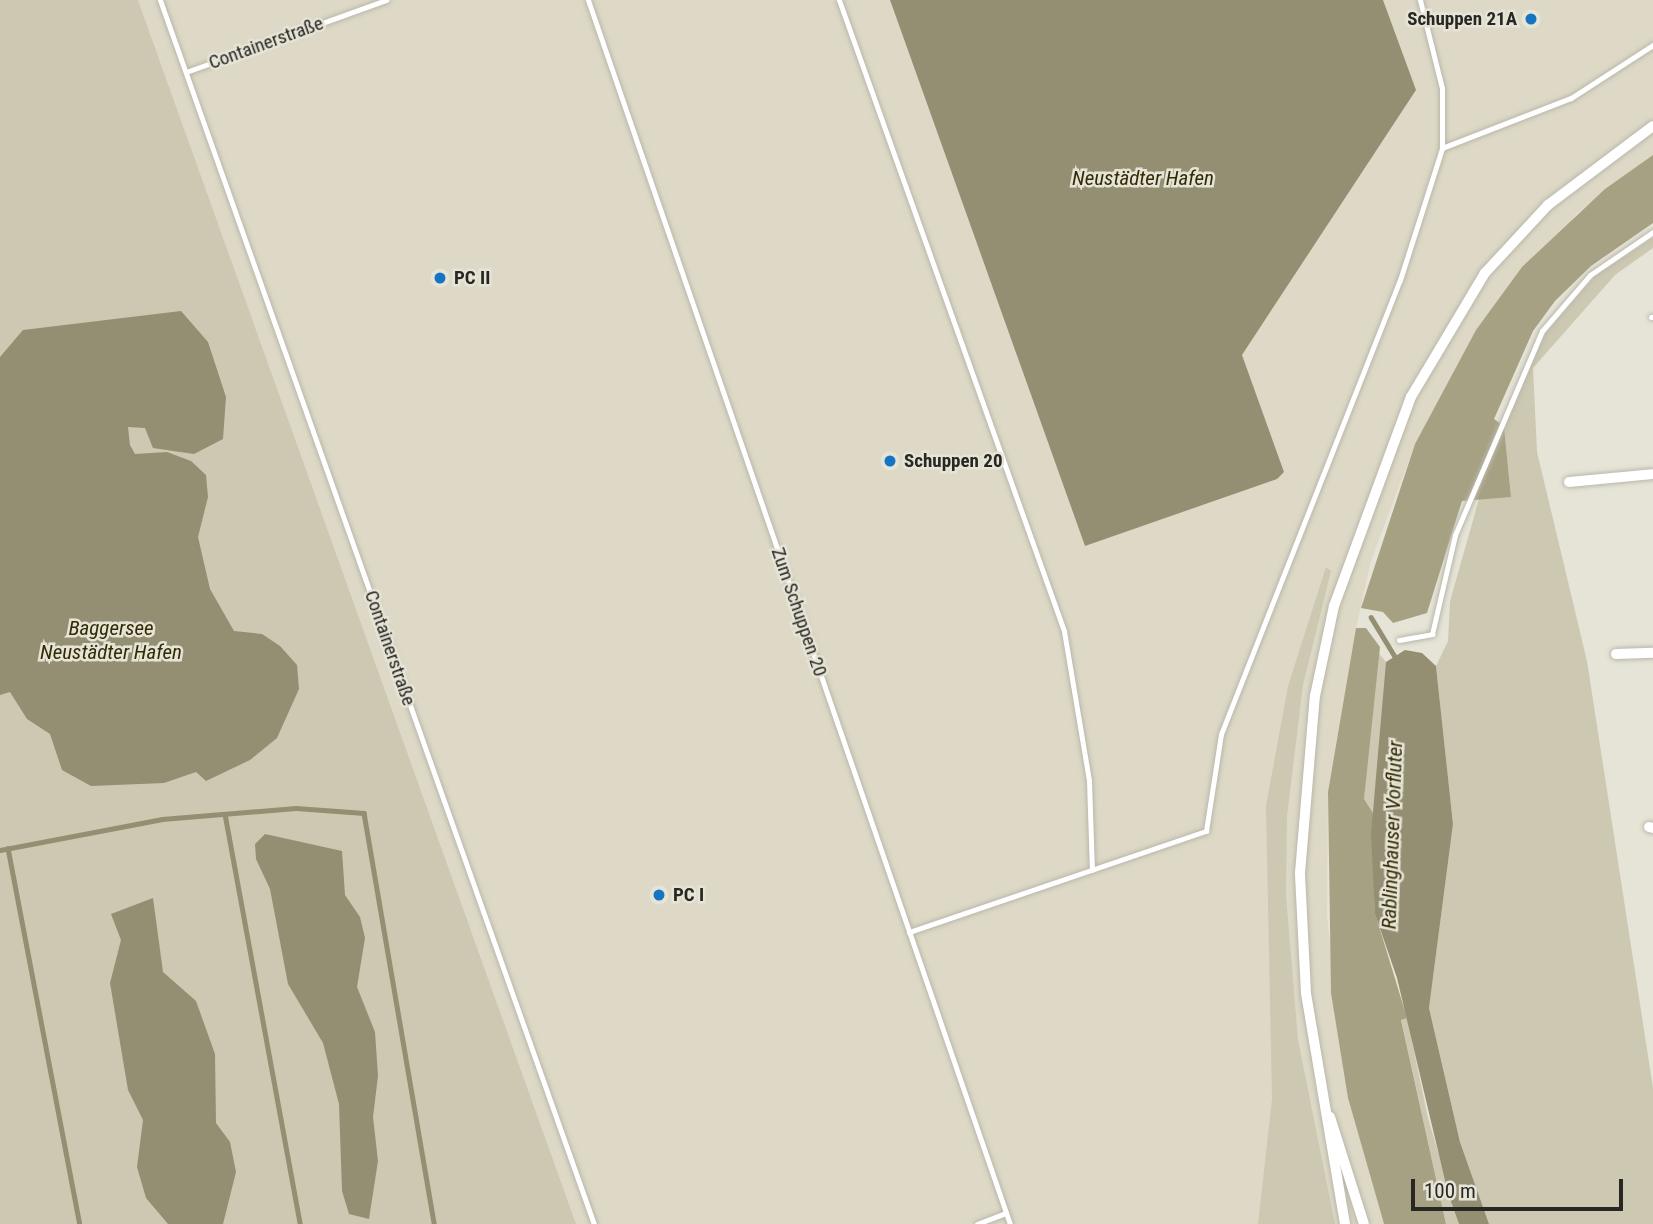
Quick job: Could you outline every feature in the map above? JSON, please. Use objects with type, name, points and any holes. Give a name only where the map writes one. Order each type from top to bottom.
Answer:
[{"type":"street","points":[[1345,1224],[1325,1104],[1302,929],[1304,789],[1326,645],[1357,529],[1411,397],[1485,273],[1565,191],[1653,126]]},
{"type":"street","points":[[1569,482],[1653,474]]},
{"type":"street","points":[[1616,654],[1653,653]]},
{"type":"street","points":[[1325,1104],[1364,1224]]},
{"type":"lane","name":"Containerstraße","points":[[160,0],[594,1224]]},
{"type":"lane","name":"Containerstraße","points":[[186,72],[386,0]]},
{"type":"lane","name":"Zum Schuppen 20","points":[[588,0],[1010,1224]]},
{"type":"lane","points":[[838,0],[1064,631],[1089,781],[1092,870]]},
{"type":"lane","points":[[909,932],[1206,831],[1220,734],[1400,280],[1443,148],[1440,77],[1420,0]]},
{"type":"lane","points":[[1443,148],[1571,98],[1653,45]]},
{"type":"lane","points":[[1399,640],[1432,634],[1455,534],[1524,366],[1566,300],[1653,232]]},
{"type":"lane","points":[[977,1224],[1006,1213]]},
{"type":"shaded area","points":[[0,0],[138,0],[576,1224],[0,1224]]},
{"type":"shaded area","points":[[138,0],[890,0],[1085,546],[1284,472],[1242,355],[1415,91],[1383,0],[1653,0],[1653,155],[1576,214],[1415,444],[1371,561],[1356,628],[1328,791],[1327,916],[1348,1098],[1384,1224],[576,1224]]},
{"type":"shaded area","points":[[1653,155],[1653,223],[1591,266],[1555,301],[1533,331],[1494,419],[1504,426],[1511,497],[1462,501],[1427,613],[1393,623],[1383,612],[1361,608],[1415,444],[1476,330],[1522,267],[1605,189]]},
{"type":"shaded area","points":[[1653,238],[1653,248],[1615,275],[1533,368],[1537,452],[1587,661],[1653,1088],[1653,1224],[1489,1224],[1460,1142],[1429,1008],[1453,824],[1436,666],[1448,641],[1450,601],[1479,499],[1511,496],[1504,426],[1545,334],[1595,276]]},
{"type":"shaded area","points":[[1326,567],[1331,571],[1303,685],[1287,816],[1286,895],[1298,1040],[1335,1224],[1258,1224],[1272,1099],[1266,806],[1288,686]]},
{"type":"shaded area","points":[[1356,628],[1366,628],[1380,647],[1364,799],[1373,813],[1375,913],[1407,1018],[1401,1020],[1446,1224],[1384,1224],[1348,1098],[1331,993],[1328,792]]},
{"type":"shaded area","points":[[1376,650],[1386,662],[1386,682],[1373,813],[1364,799]]},
{"type":"shaded area","points":[[1407,1018],[1428,1118],[1459,1224],[1446,1224],[1401,1019]]},
{"type":"water","name":"Neustädter Hafen","points":[[890,0],[1383,0],[1416,90],[1242,355],[1284,472],[1277,479],[1085,546]]},
{"type":"water","name":"Baggersee Neustädter Hafen","points":[[181,311],[208,342],[226,397],[223,439],[194,454],[153,448],[145,428],[128,427],[130,445],[135,454],[167,452],[191,461],[206,475],[208,497],[198,537],[210,589],[234,631],[262,634],[280,646],[297,665],[299,689],[277,738],[250,760],[206,781],[196,772],[164,783],[91,786],[62,770],[50,734],[27,719],[10,692],[0,695],[0,357],[23,330]]},
{"type":"water","points":[[1405,650],[1422,653],[1436,666],[1453,824],[1429,1008],[1460,1142],[1489,1224],[1459,1224],[1448,1193],[1397,978],[1375,914],[1371,834],[1386,662]]},
{"type":"water","points":[[265,834],[342,851],[345,895],[360,917],[365,938],[357,987],[375,1032],[378,1076],[373,1117],[378,1161],[369,1219],[349,1214],[342,1191],[339,1104],[323,1043],[288,984],[270,889],[256,859],[255,844]]},
{"type":"water","points":[[153,898],[163,972],[196,1001],[215,1054],[216,1123],[230,1142],[236,1172],[223,1224],[168,1224],[146,1198],[137,1167],[143,1120],[128,1090],[110,983],[121,940],[111,914]]},
{"type":"waterway","name":"Rablinghauser Vorfluter","points":[[1371,617],[1397,660]]},
{"type":"waterway","points":[[0,850],[162,819],[296,808],[364,813],[434,1224]]},
{"type":"waterway","points":[[225,814],[300,1224]]},
{"type":"waterway","points":[[8,848],[80,1224]]},
{"type":"place","name":"Schuppen 21A","points":[[1531,19]]},
{"type":"place","name":"PC II","points":[[440,278]]},
{"type":"place","name":"Schuppen 20","points":[[890,461]]},
{"type":"place","name":"PC I","points":[[659,895]]}]
